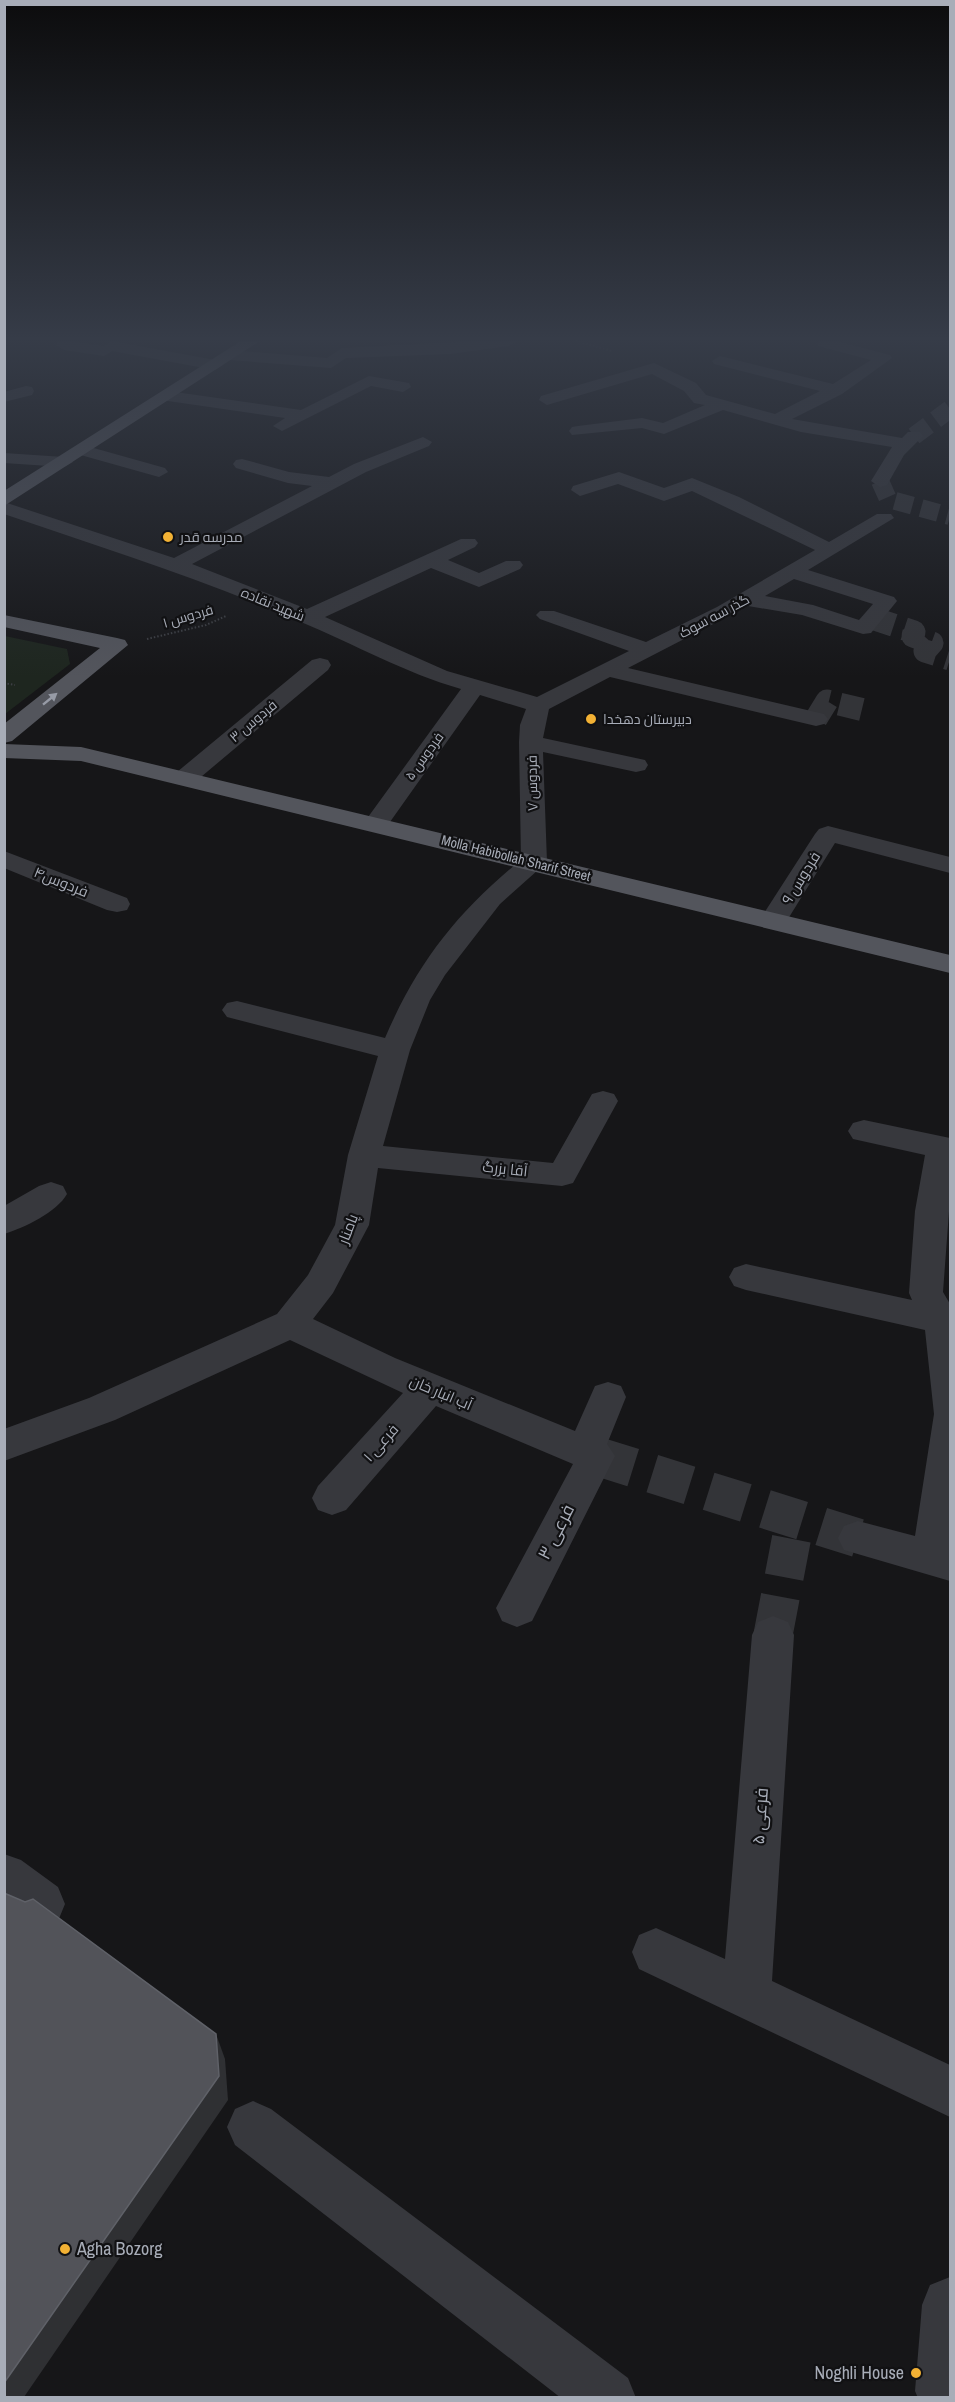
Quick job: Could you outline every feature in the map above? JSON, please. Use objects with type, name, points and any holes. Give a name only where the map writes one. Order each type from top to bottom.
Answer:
[{"type":"main road","points":[[4,500],[78,453]]},
{"type":"main road","points":[[4,621],[117,645]]},
{"type":"main road","points":[[4,736],[117,645]]},
{"type":"main road","points":[[23,720],[81,753]]},
{"type":"main road","points":[[4,751],[81,753]]},
{"type":"main road","name":"Molla Habibollah Sharif Street","points":[[81,753],[951,964]]},
{"type":"street","points":[[94,453],[159,472]]},
{"type":"street","points":[[176,565],[392,453]]},
{"type":"street","points":[[880,481],[890,461],[897,453]]},
{"type":"street","points":[[4,458],[64,462]]},
{"type":"street","points":[[242,464],[288,477],[334,483]]},
{"type":"street","points":[[580,490],[619,478],[664,495],[692,484],[732,501],[830,550]]},
{"type":"street","points":[[301,500],[324,508]]},
{"type":"street","name":"شهید نقاده","points":[[4,508],[176,565],[308,617],[439,676],[473,688],[539,705]]},
{"type":"street","name":"گذر سه سوک","points":[[539,705],[724,611],[884,518]]},
{"type":"street","points":[[308,617],[468,543]]},
{"type":"street","points":[[431,560],[479,581],[513,566]]},
{"type":"street","points":[[745,599],[806,609],[864,628],[887,601],[792,572]]},
{"type":"street","points":[[698,602],[724,611]]},
{"type":"street","points":[[547,615],[648,650]]},
{"type":"street","name":"فردوس ۳","points":[[186,777],[320,665]]},
{"type":"street","points":[[608,670],[816,719]]},
{"type":"street","name":"فردوس ۵","points":[[376,824],[473,688]]},
{"type":"street","name":"فردوس ۷","points":[[534,862],[531,742],[532,725],[539,705]]},
{"type":"street","points":[[531,742],[636,765]]},
{"type":"street","name":"فردوس ۹","points":[[773,921],[828,834],[951,865]]},
{"type":"street","name":"فردوس۴","points":[[4,859],[117,904]]},
{"type":"street","name":"پامنار","points":[[4,1445],[102,1409],[290,1324],[321,1284],[352,1225],[364,1155],[395,1050],[416,1000],[432,972],[491,898],[534,862]]},
{"type":"street","points":[[4,889],[31,870]]},
{"type":"street","points":[[237,1011],[395,1050]]},
{"type":"street","name":"آقا بزرگ","points":[[364,1155],[562,1174],[603,1101]]},
{"type":"street","points":[[858,1538],[941,1561],[950,1403],[942,1320],[926,1293],[932,1211],[946,1148],[864,1131]]},
{"type":"street","points":[[4,1222],[51,1194]]},
{"type":"street","points":[[746,1277],[942,1320]]},
{"type":"street","name":"آب انبار خان","points":[[290,1324],[430,1388],[590,1454]]},
{"type":"street","name":"فرعی ۱","points":[[332,1498],[430,1388]]},
{"type":"street","name":"فرعی ۳","points":[[517,1608],[590,1454],[608,1397]]},
{"type":"street","name":"فرعی ۵","points":[[747,1996],[773,1635]]},
{"type":"street","points":[[4,1877],[40,1904]]},
{"type":"street","points":[[656,1952],[951,2091]]},
{"type":"street","points":[[253,2127],[608,2397]]},
{"type":"street","points":[[944,2391],[951,2305]]},
{"type":"path","name":"فردوس ۱","points":[[117,645],[206,625],[262,599]]},
{"type":"shaded area","points":[[5,636],[67,649],[70,664],[5,714]]},
{"type":"building","name":"Agha Bozorg","points":[[4,1893],[25,1902],[33,1899],[216,2034],[219,2076],[4,2383]]},
{"type":"tunnel","points":[[880,481],[888,499],[950,516]]},
{"type":"tunnel","points":[[872,618],[914,632],[913,636],[932,643],[925,651],[950,659]]},
{"type":"tunnel","points":[[816,719],[827,701],[868,711]]},
{"type":"tunnel","points":[[596,1456],[858,1538]]},
{"type":"tunnel","points":[[773,1635],[795,1520]]},
{"type":"place","name":"مدرسه قدر","points":[[168,537]]},
{"type":"place","name":"دبیرستان دهخدا","points":[[591,719]]},
{"type":"place","name":"Agha Bozorg","points":[[65,2249]]},
{"type":"place","name":"Noghli House","points":[[916,2373]]}]
